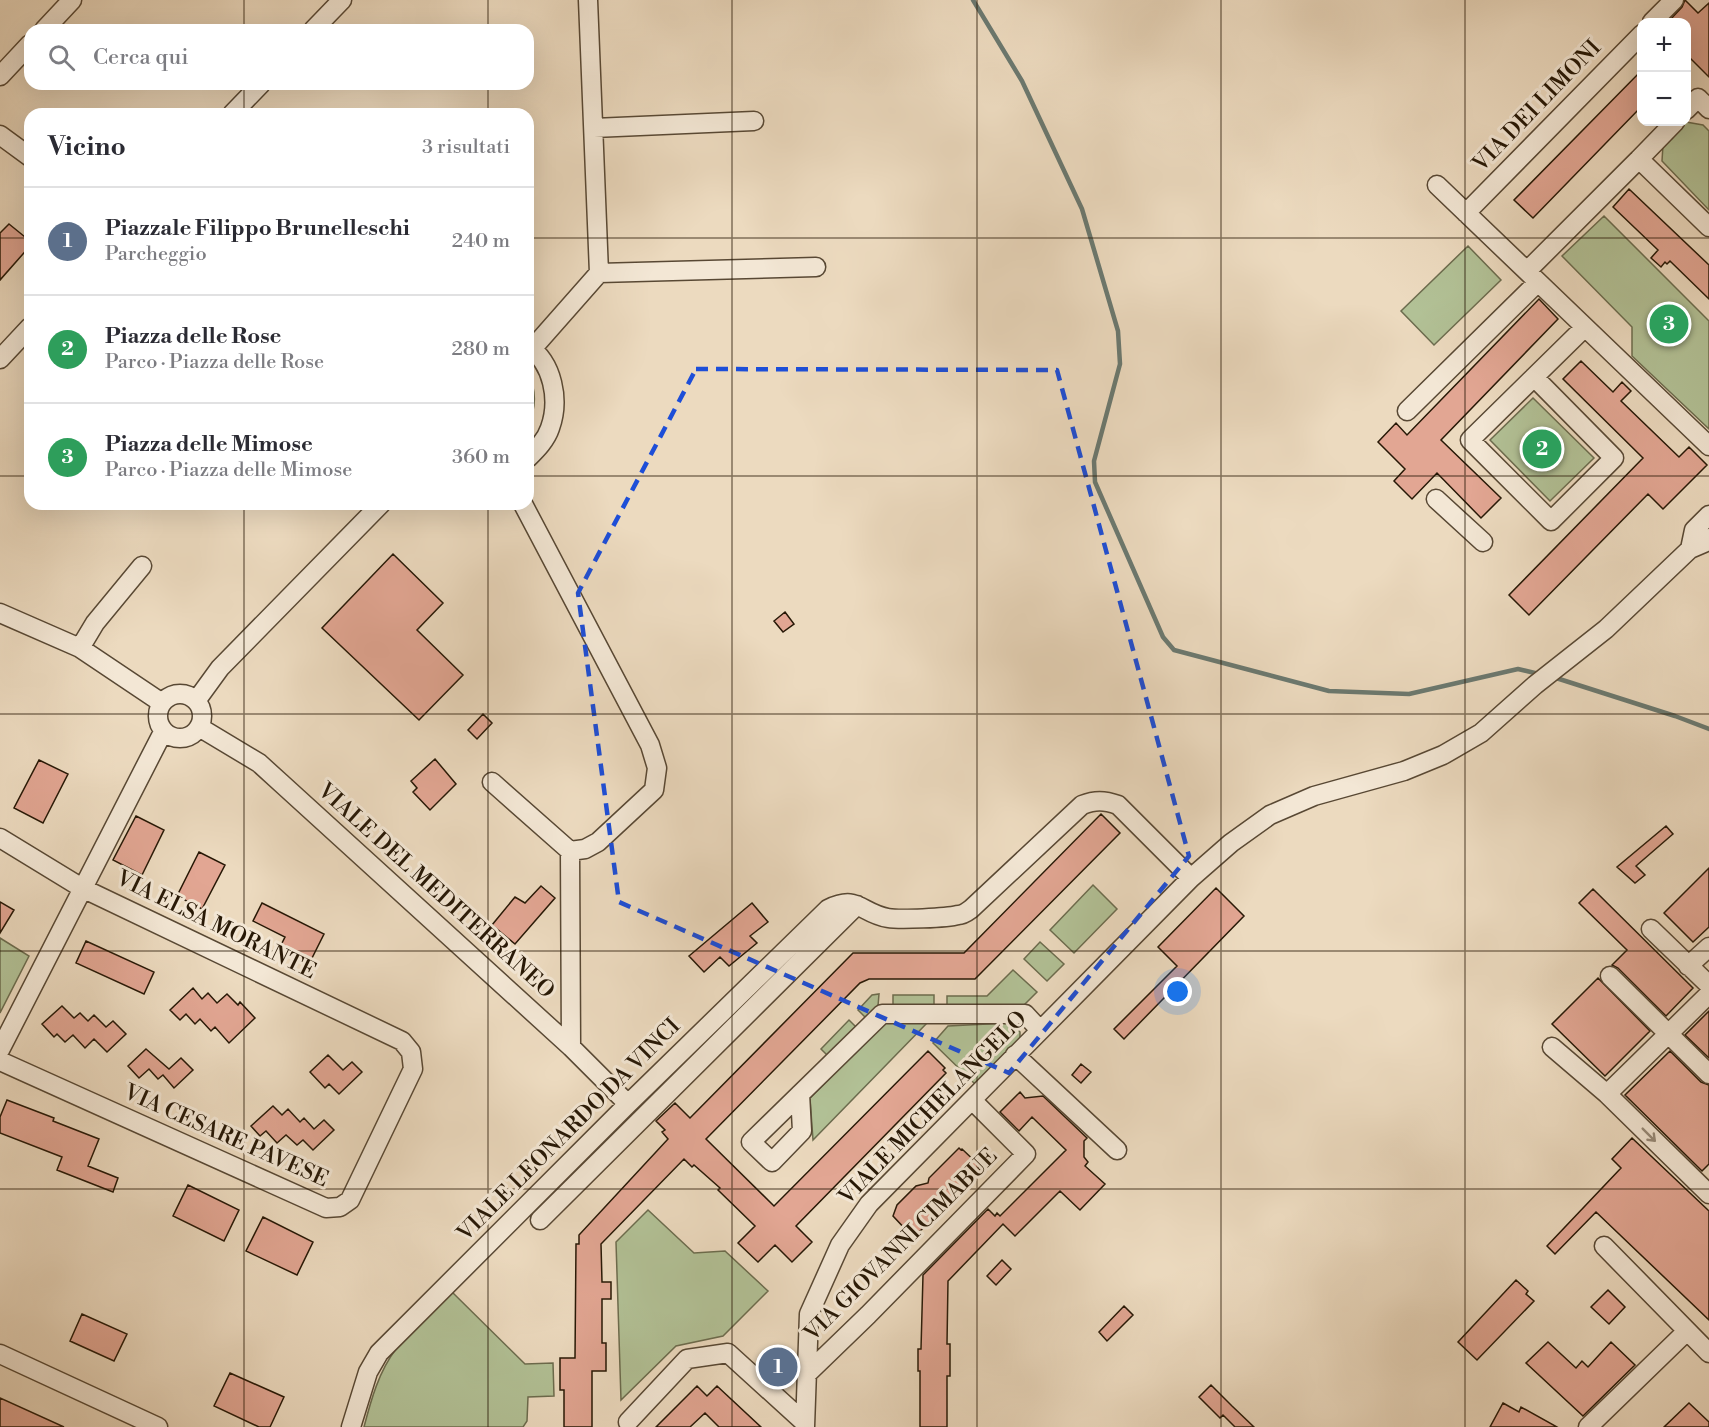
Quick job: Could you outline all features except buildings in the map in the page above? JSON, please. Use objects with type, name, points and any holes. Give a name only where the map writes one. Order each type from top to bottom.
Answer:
[{"type":"street","points":[[50,24],[72,0]]},
{"type":"street","points":[[319,24],[342,0]]},
{"type":"street","points":[[534,343],[599,273],[588,0]]},
{"type":"street","points":[[1656,18],[1674,0]]},
{"type":"street","name":"VIA DEI LIMONI","points":[[1466,213],[1637,37]]},
{"type":"street","points":[[0,76],[24,50]]},
{"type":"street","points":[[243,108],[256,90]]},
{"type":"street","points":[[1691,105],[1698,98],[1709,109]]},
{"type":"street","points":[[594,128],[754,121]]},
{"type":"street","points":[[1407,411],[1671,126]]},
{"type":"street","points":[[0,135],[24,153]]},
{"type":"street","points":[[1639,159],[1709,227]]},
{"type":"street","points":[[1437,185],[1709,446]]},
{"type":"street","points":[[599,273],[816,267]]},
{"type":"street","points":[[1534,377],[1614,458],[1551,521],[1470,440],[1534,377],[1585,327]]},
{"type":"street","points":[[0,359],[24,333]]},
{"type":"street","points":[[534,352],[545,365],[553,385],[555,406],[550,428],[534,452]]},
{"type":"street","points":[[1436,499],[1483,542]]},
{"type":"street","points":[[196,701],[220,668],[375,510]]},
{"type":"street","points":[[526,510],[650,745],[657,768],[654,790],[598,842],[585,849],[570,851]]},
{"type":"street","points":[[1690,549],[1694,530],[1709,515]]},
{"type":"street","points":[[1690,549],[1704,543],[1709,538]]},
{"type":"street","name":"VIALE MICHELANGELO","points":[[805,1425],[809,1314],[840,1245],[869,1204],[1194,876],[1231,843],[1270,815],[1314,796],[1404,771],[1443,755],[1481,733],[1535,685],[1606,629],[1690,549]]},
{"type":"street","points":[[80,648],[95,622],[142,566]]},
{"type":"street","points":[[0,613],[80,648],[162,703]]},
{"type":"street","points":[[174,695],[189,696],[196,701],[202,713],[199,727],[189,736],[182,738],[176,738],[163,732],[157,718],[162,703],[174,695]]},
{"type":"street","name":"VIALE DEL MEDITERRANEO","points":[[199,727],[267,770],[338,832],[571,1047],[628,1104]]},
{"type":"street","points":[[0,1050],[163,732]]},
{"type":"street","points":[[492,782],[570,851],[571,1047]]},
{"type":"street","points":[[857,905],[871,914],[891,919],[960,915],[971,909],[1082,805],[1104,800],[1118,804],[1194,876]]},
{"type":"street","name":"VIA ELSA MORANTE","points":[[0,837],[82,888],[402,1041],[411,1052]]},
{"type":"street","name":"VIALE LEONARDO DA VINCI","points":[[351,1427],[368,1372],[379,1353],[628,1104],[828,909],[841,902],[852,902],[857,905],[540,1220]]},
{"type":"street","points":[[1652,929],[1709,985]]},
{"type":"street","points":[[1688,966],[1709,947]]},
{"type":"street","points":[[1610,976],[1709,1074]]},
{"type":"street","points":[[1607,1094],[1709,994]]},
{"type":"street","points":[[800,1094],[882,1014],[1025,1014],[1040,1030]]},
{"type":"street","points":[[1552,1047],[1607,1094],[1706,1186]]},
{"type":"street","name":"VIA CESARE PAVESE","points":[[0,1061],[326,1208],[340,1207],[350,1200],[413,1069],[411,1052]]},
{"type":"street","points":[[1015,1055],[1117,1150]]},
{"type":"street","name":"VIA GIOVANNI CIMABUE","points":[[807,1373],[868,1315],[1026,1154],[972,1100]]},
{"type":"street","points":[[1604,1246],[1709,1353]]},
{"type":"street","points":[[1588,1427],[1687,1331]]},
{"type":"street","points":[[628,1422],[687,1359],[728,1353],[805,1425]]},
{"type":"street","points":[[0,1354],[158,1427]]},
{"type":"highlighted area","points":[[696,369],[1057,370],[1189,856],[1009,1073],[619,902],[578,593]]},
{"type":"green space","points":[[1691,123],[1703,125],[1709,131],[1709,210],[1662,161],[1663,145],[1682,126],[1691,126]]},
{"type":"green space","points":[[1604,216],[1709,321],[1709,429],[1632,356],[1632,327],[1562,256]]},
{"type":"green space","points":[[1468,246],[1501,280],[1434,345],[1401,311]]},
{"type":"green space","points":[[1533,398],[1594,458],[1550,501],[1490,440]]},
{"type":"green space","points":[[1093,885],[1117,909],[1074,953],[1050,930]]},
{"type":"green space","points":[[0,938],[29,956],[0,1013]]},
{"type":"green space","points":[[1040,942],[1064,964],[1047,981],[1024,959]]},
{"type":"green space","points":[[1013,970],[1037,992],[1023,1006],[947,1007],[947,996],[987,996]]},
{"type":"green space","points":[[879,994],[878,1006],[866,1018],[858,1010],[872,995]]},
{"type":"green space","points":[[893,995],[934,995],[934,1007],[893,1007]]},
{"type":"green space","points":[[849,1020],[857,1028],[829,1057],[821,1049]]},
{"type":"green space","points":[[886,1022],[928,1022],[813,1140],[810,1098]]},
{"type":"green space","points":[[1008,1023],[1020,1032],[1020,1041],[976,1085],[933,1043],[948,1026]]},
{"type":"green space","points":[[648,1210],[694,1253],[725,1251],[768,1291],[723,1336],[676,1346],[621,1400],[616,1242]]},
{"type":"green space","points":[[452,1292],[525,1364],[553,1363],[554,1396],[528,1397],[527,1421],[523,1427],[364,1427],[376,1386],[390,1358],[409,1334]]},
{"type":"waterway","points":[[973,0],[1022,81],[1082,209],[1118,331],[1120,364],[1094,461],[1095,482],[1163,637],[1174,650],[1329,691],[1409,694],[1518,669],[1539,674]]},
{"type":"waterway","points":[[1553,677],[1709,729]]},
{"type":"place","name":"Piazza delle Mimose","points":[[1669,324]]},
{"type":"place","name":"Piazza delle Rose","points":[[1542,449]]},
{"type":"place","name":"Piazzale Filippo Brunelleschi","points":[[778,1367]]}]
